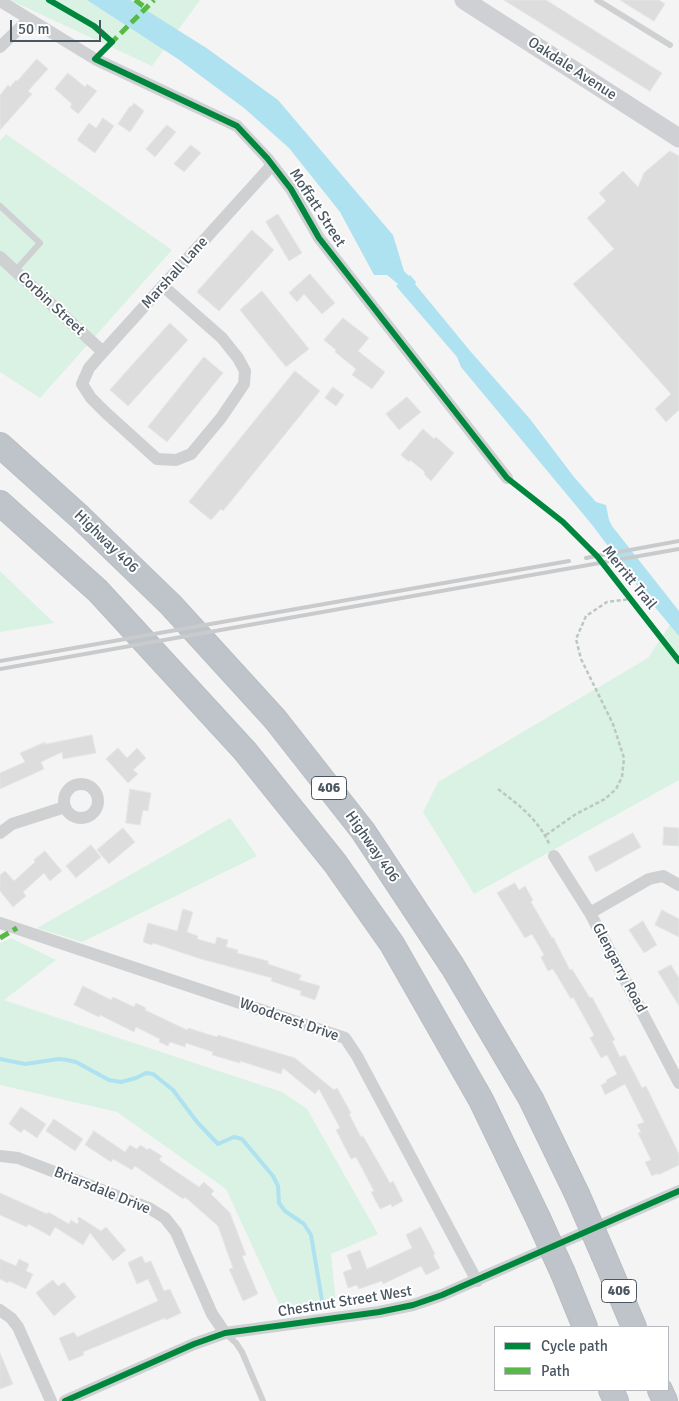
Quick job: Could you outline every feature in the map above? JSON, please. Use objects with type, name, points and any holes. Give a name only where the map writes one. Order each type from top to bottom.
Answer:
[{"type":"highway","name":"Highway 406","points":[[0,445],[80,516],[171,605],[275,719],[363,831],[453,967],[532,1098],[577,1194],[634,1326]]},
{"type":"highway","name":"406","points":[[0,503],[98,591],[245,751],[335,863],[397,953],[481,1100],[538,1218],[585,1326]]},
{"type":"street","name":"Oakdale Avenue","points":[[464,0],[679,138]]},
{"type":"street","name":"Moffatt Street","points":[[0,1],[94,59],[238,126],[291,189],[319,238],[507,478]]},
{"type":"street","points":[[0,47],[29,19]]},
{"type":"street","name":"Marshall Lane","points":[[163,286],[222,338],[238,358],[245,371],[242,388],[221,418],[191,454],[176,460],[157,459],[105,412],[91,398],[82,384],[89,368],[272,165]]},
{"type":"street","name":"Corbin Street","points":[[0,257],[103,352]]},
{"type":"street","points":[[0,833],[12,824],[65,807]]},
{"type":"street","name":"Glengarry Road","points":[[554,856],[590,913],[679,1083]]},
{"type":"street","points":[[590,913],[650,879],[663,876],[679,885]]},
{"type":"street","name":"Woodcrest Drive","points":[[0,923],[344,1038],[358,1056],[477,1281]]},
{"type":"street","name":"Briarsdale Drive","points":[[0,1156],[18,1158],[149,1208],[165,1218],[176,1232],[212,1314],[225,1333]]},
{"type":"street","name":"Chestnut Street West","points":[[66,1401],[194,1344],[225,1333],[379,1312],[413,1305],[442,1296],[679,1191]]},
{"type":"street","points":[[0,1310],[11,1318],[18,1327],[51,1401]]},
{"type":"lane","points":[[596,0],[670,45]]},
{"type":"lane","points":[[0,206],[40,243],[15,271]]},
{"type":"lane","points":[[225,1333],[236,1343],[242,1352],[263,1401]]},
{"type":"path","points":[[498,789],[525,810],[546,835],[576,814],[605,799],[616,789],[622,777],[624,758],[613,724],[581,659],[576,639],[586,616],[607,602],[630,598]]},
{"type":"green space","points":[[10,0],[200,0],[152,66]]},
{"type":"green space","points":[[6,134],[172,250],[40,398],[0,372],[0,141]]},
{"type":"green space","points":[[0,571],[54,623],[0,632]]},
{"type":"green space","points":[[679,611],[679,780],[474,894],[423,812],[438,782],[648,658]]},
{"type":"green space","points":[[230,818],[257,856],[82,942],[37,928]]},
{"type":"green space","points":[[11,938],[56,960],[4,1000],[282,1092],[307,1109],[378,1234],[331,1254],[336,1303],[280,1306],[226,1189],[117,1112],[0,1085],[0,943]]},
{"type":"water","points":[[87,0],[130,0],[208,49],[278,100],[393,235],[404,271],[416,282],[415,284],[471,352],[530,419],[574,477],[596,502],[606,505],[612,526],[679,611],[679,636],[639,588],[593,526],[461,367],[457,357],[396,286],[398,284],[387,275],[374,275],[340,212],[289,148],[244,108],[178,59]]},
{"type":"building","points":[[504,0],[546,0],[662,73],[650,91]]},
{"type":"building","points":[[620,0],[659,0],[665,4],[654,21]]},
{"type":"building","points":[[37,59],[48,69],[28,91],[32,94],[0,130],[0,95],[8,85],[10,87],[17,81]]},
{"type":"building","points":[[68,73],[85,87],[87,84],[97,91],[78,114],[70,107],[72,104],[55,89]]},
{"type":"building","points":[[134,103],[144,111],[130,132],[118,124]]},
{"type":"building","points":[[103,118],[114,126],[95,153],[77,140],[89,123],[96,128]]},
{"type":"building","points":[[167,125],[176,132],[155,157],[146,149]]},
{"type":"building","points":[[191,145],[201,153],[184,172],[174,164]]},
{"type":"building","points":[[670,151],[679,156],[679,410],[666,422],[655,409],[671,394],[573,284],[614,249],[587,218],[606,201],[599,193],[623,171],[638,187],[644,173]]},
{"type":"building","points":[[278,214],[302,253],[289,261],[266,222]]},
{"type":"building","points":[[252,230],[274,250],[219,311],[197,292]]},
{"type":"building","points":[[310,274],[335,303],[322,314],[304,294],[297,302],[289,293]]},
{"type":"building","points":[[262,291],[309,349],[286,367],[240,310]]},
{"type":"building","points":[[343,318],[369,338],[358,351],[385,372],[372,389],[352,375],[356,369],[335,352],[336,350],[324,340]]},
{"type":"building","points":[[170,323],[188,340],[128,406],[110,390]]},
{"type":"building","points":[[204,357],[223,373],[167,442],[148,427]]},
{"type":"building","points":[[295,371],[320,391],[223,511],[221,509],[211,520],[189,502]]},
{"type":"building","points":[[333,387],[344,395],[336,406],[325,398]]},
{"type":"building","points":[[407,397],[421,412],[399,430],[386,414]]},
{"type":"building","points":[[423,429],[434,439],[436,437],[454,453],[431,481],[424,474],[425,472],[401,455]]},
{"type":"building","points":[[92,735],[96,753],[63,759],[62,752],[41,762],[44,769],[0,789],[0,773],[25,762],[20,753],[45,742],[45,744]]},
{"type":"building","points":[[118,748],[127,758],[137,748],[146,758],[133,770],[138,774],[128,783],[106,759]]},
{"type":"building","points":[[130,789],[151,793],[148,811],[143,810],[140,825],[126,823]]},
{"type":"building","points":[[664,827],[679,828],[679,846],[663,845]]},
{"type":"building","points":[[123,828],[135,842],[109,864],[97,850]]},
{"type":"building","points":[[633,833],[641,847],[596,872],[588,857]]},
{"type":"building","points":[[91,845],[101,857],[76,878],[66,866]]},
{"type":"building","points":[[45,851],[62,871],[50,881],[44,873],[23,892],[26,896],[13,907],[0,891],[0,875],[5,871],[14,881]]},
{"type":"building","points":[[515,883],[519,890],[525,886],[533,900],[531,902],[553,937],[570,970],[572,969],[590,998],[592,997],[615,1040],[612,1041],[620,1057],[625,1055],[642,1088],[646,1086],[679,1154],[679,1165],[652,1176],[645,1162],[651,1160],[638,1133],[641,1132],[637,1125],[644,1122],[625,1084],[605,1095],[601,1085],[617,1074],[607,1055],[601,1058],[590,1038],[594,1035],[573,997],[571,999],[553,969],[548,971],[541,957],[544,955],[532,934],[525,938],[497,893]]},
{"type":"building","points":[[183,909],[193,912],[187,932],[198,936],[197,939],[215,944],[217,937],[228,940],[226,947],[238,950],[237,953],[268,961],[268,964],[301,975],[299,980],[320,986],[315,1000],[300,995],[301,991],[271,981],[272,978],[201,959],[153,943],[152,945],[143,942],[148,923],[177,931]]},
{"type":"building","points":[[662,910],[679,919],[679,937],[655,925]]},
{"type":"building","points":[[643,921],[657,945],[644,953],[629,930]]},
{"type":"building","points":[[671,965],[679,978],[679,1006],[658,972]]},
{"type":"building","points":[[83,986],[111,1000],[113,997],[134,1007],[136,1003],[146,1008],[145,1010],[187,1030],[188,1028],[217,1037],[218,1035],[295,1058],[334,1090],[337,1088],[351,1113],[349,1114],[361,1137],[363,1136],[390,1183],[393,1181],[403,1201],[392,1207],[391,1204],[380,1209],[371,1192],[374,1191],[356,1157],[351,1159],[336,1130],[340,1128],[319,1089],[315,1094],[283,1068],[281,1074],[240,1061],[240,1063],[212,1055],[213,1052],[186,1043],[185,1047],[170,1042],[168,1046],[159,1042],[160,1039],[136,1027],[134,1032],[100,1015],[99,1017],[74,1005]]},
{"type":"building","points":[[21,1107],[46,1124],[37,1138],[24,1129],[21,1133],[9,1124]]},
{"type":"building","points":[[54,1119],[83,1139],[75,1151],[46,1131]]},
{"type":"building","points":[[94,1131],[125,1152],[130,1145],[137,1149],[140,1145],[148,1150],[149,1148],[162,1156],[159,1160],[199,1187],[204,1182],[214,1191],[211,1194],[230,1213],[246,1255],[242,1256],[258,1294],[243,1301],[229,1269],[233,1268],[218,1226],[185,1197],[183,1199],[135,1166],[132,1170],[113,1159],[111,1162],[85,1145]]},
{"type":"building","points":[[0,1193],[47,1214],[48,1212],[69,1224],[71,1220],[77,1224],[79,1217],[101,1231],[106,1227],[126,1250],[113,1261],[90,1233],[83,1245],[55,1227],[50,1236],[28,1224],[27,1227],[0,1215]]},
{"type":"building","points":[[421,1227],[440,1268],[426,1275],[421,1266],[383,1284],[382,1281],[359,1289],[357,1285],[348,1288],[343,1272],[352,1269],[347,1255],[360,1250],[367,1269],[412,1248],[406,1235]]},
{"type":"building","points":[[142,1256],[145,1263],[151,1261],[164,1291],[170,1289],[181,1313],[83,1352],[84,1355],[69,1361],[59,1338],[74,1332],[77,1337],[158,1301],[148,1279],[137,1284],[128,1263]]},
{"type":"building","points":[[0,1259],[16,1266],[19,1259],[29,1264],[26,1271],[33,1274],[26,1289],[0,1279]]},
{"type":"building","points":[[53,1280],[58,1286],[64,1282],[76,1297],[54,1316],[36,1293]]},
{"type":"building","points":[[0,1353],[13,1384],[0,1389]]},
{"type":"waterway","points":[[0,1059],[25,1064],[59,1059],[67,1060],[76,1062],[109,1080],[121,1082],[146,1073],[153,1074],[173,1090],[197,1122],[218,1144],[234,1137],[242,1139],[273,1176],[278,1186],[279,1203],[285,1211],[304,1224],[311,1235],[322,1300]]},
{"type":"railway","points":[[586,558],[679,541]]},
{"type":"railway","points":[[0,669],[679,549]]},
{"type":"railway","points":[[0,661],[569,561]]},
{"type":"marked path","points":[[135,0],[146,8]]},
{"type":"marked path","points":[[110,44],[154,0]]},
{"type":"marked path","points":[[0,938],[17,928]]},
{"type":"cycle path","name":"Merritt Trail","points":[[49,0],[94,26],[112,42],[95,59],[237,126],[267,158],[291,189],[319,238],[507,478],[563,522],[597,556],[679,661]]},
{"type":"cycle path","points":[[65,1401],[194,1344],[225,1333],[379,1312],[413,1305],[442,1295],[679,1191]]}]
